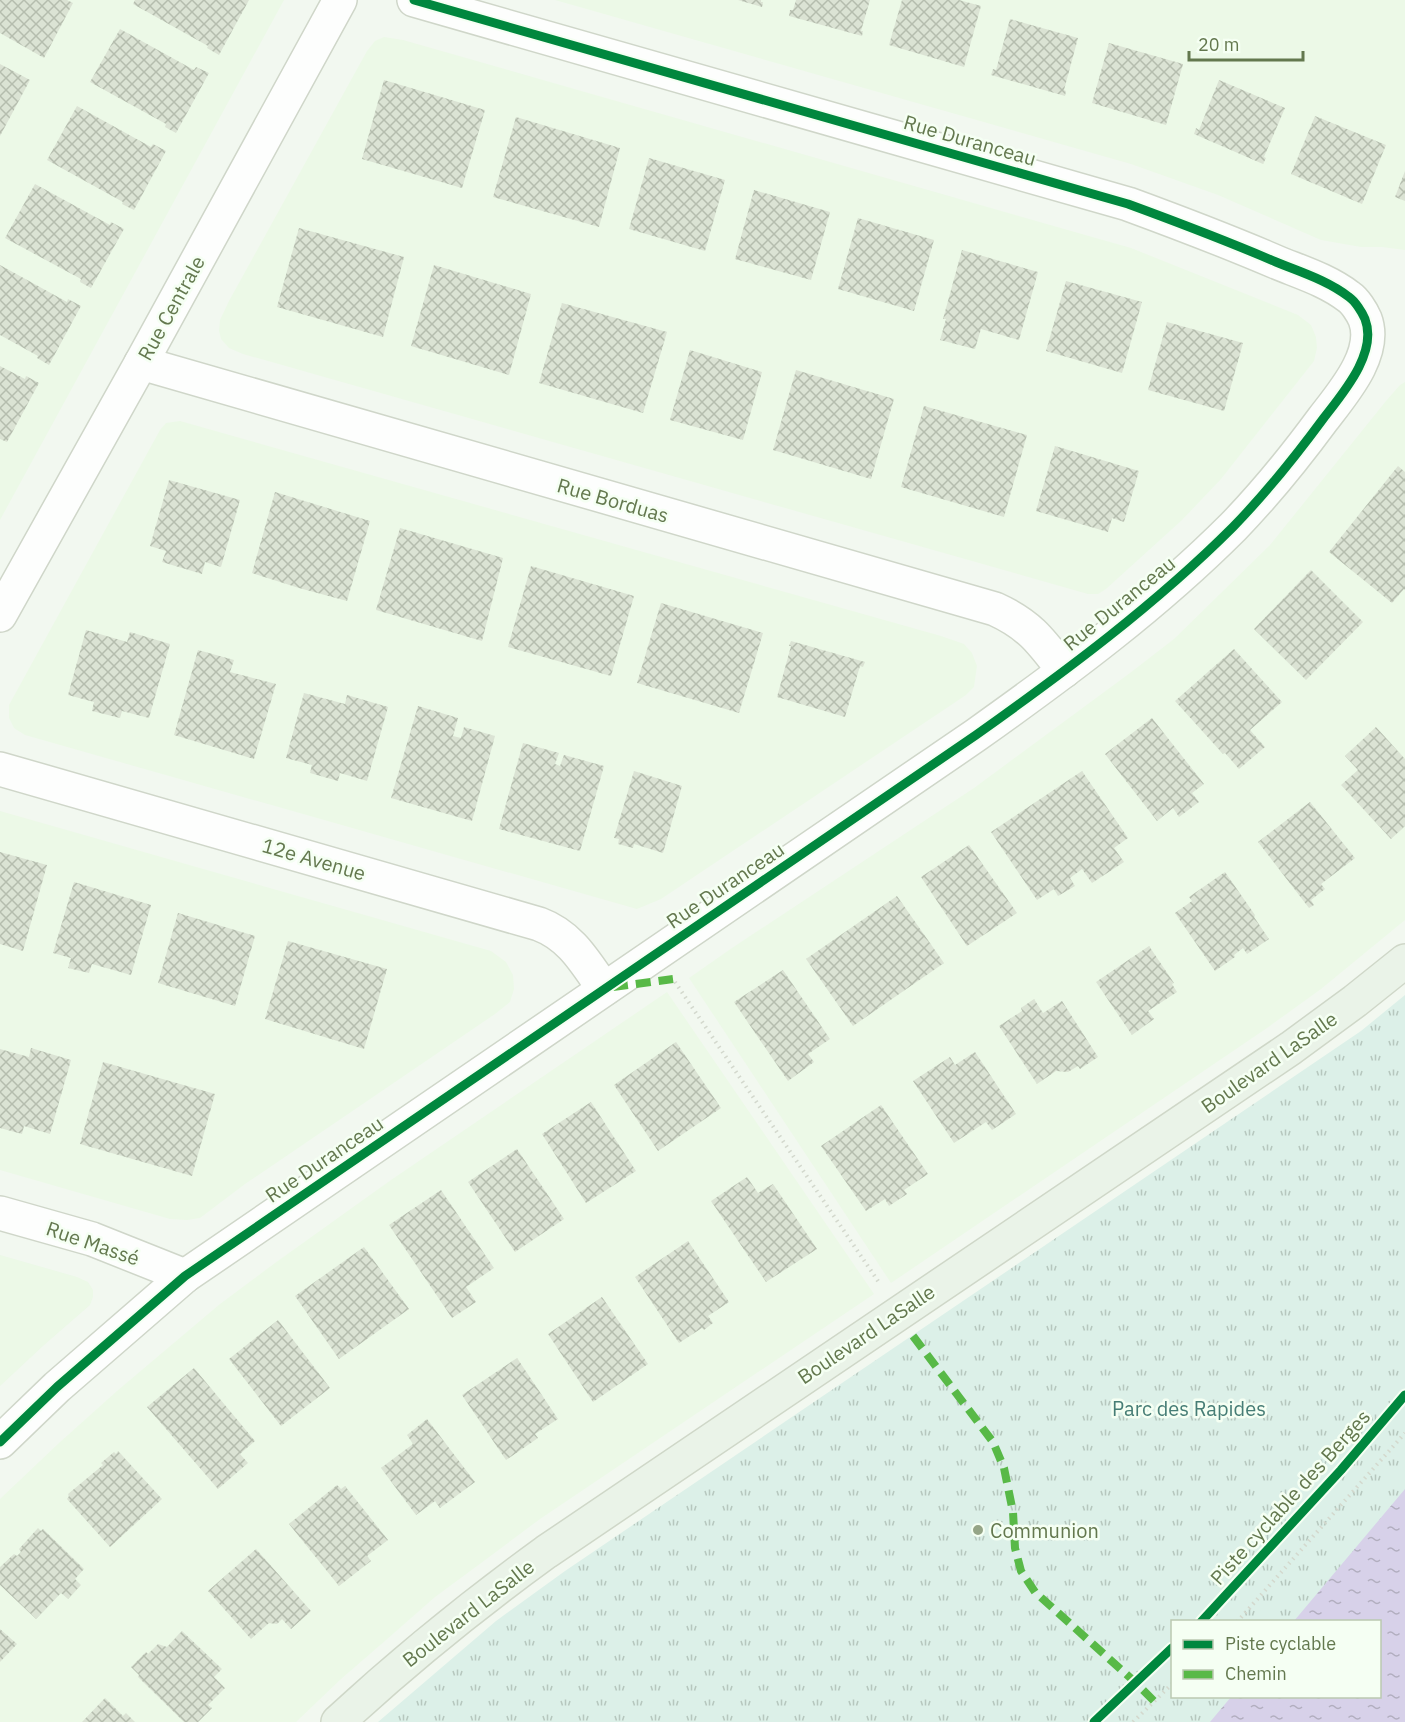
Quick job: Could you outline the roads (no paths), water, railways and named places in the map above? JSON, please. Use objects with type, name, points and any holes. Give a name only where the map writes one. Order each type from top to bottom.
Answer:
[{"type":"main road","name":"Boulevard LaSalle","points":[[338,1722],[419,1650],[491,1592],[546,1552],[1291,1048],[1405,961]]},
{"type":"street","name":"Rue Centrale","points":[[0,615],[340,0]]},
{"type":"street","name":"Rue Duranceau","points":[[0,1442],[57,1387],[185,1276],[976,735],[1125,624],[1190,568],[1234,526],[1276,480],[1346,389],[1362,362],[1368,339],[1365,318],[1352,298],[1331,284],[1221,239],[1128,204],[414,0]]},
{"type":"street","name":"Rue Borduas","points":[[141,363],[995,609],[1014,618],[1030,630],[1064,671]]},
{"type":"street","name":"12e Avenue","points":[[0,769],[539,924],[552,929],[573,946],[604,988]]},
{"type":"street","name":"Rue Massé","points":[[0,1213],[92,1239],[185,1276]]},
{"type":"water","points":[[1405,1489],[1405,1722],[1210,1722],[1230,1698],[1381,1698],[1381,1620],[1295,1620]]},
{"type":"place","name":"Communion","points":[[978,1530]]},
{"type":"park label","name":"Parc des Rapides","points":[[1189,1408]]}]
